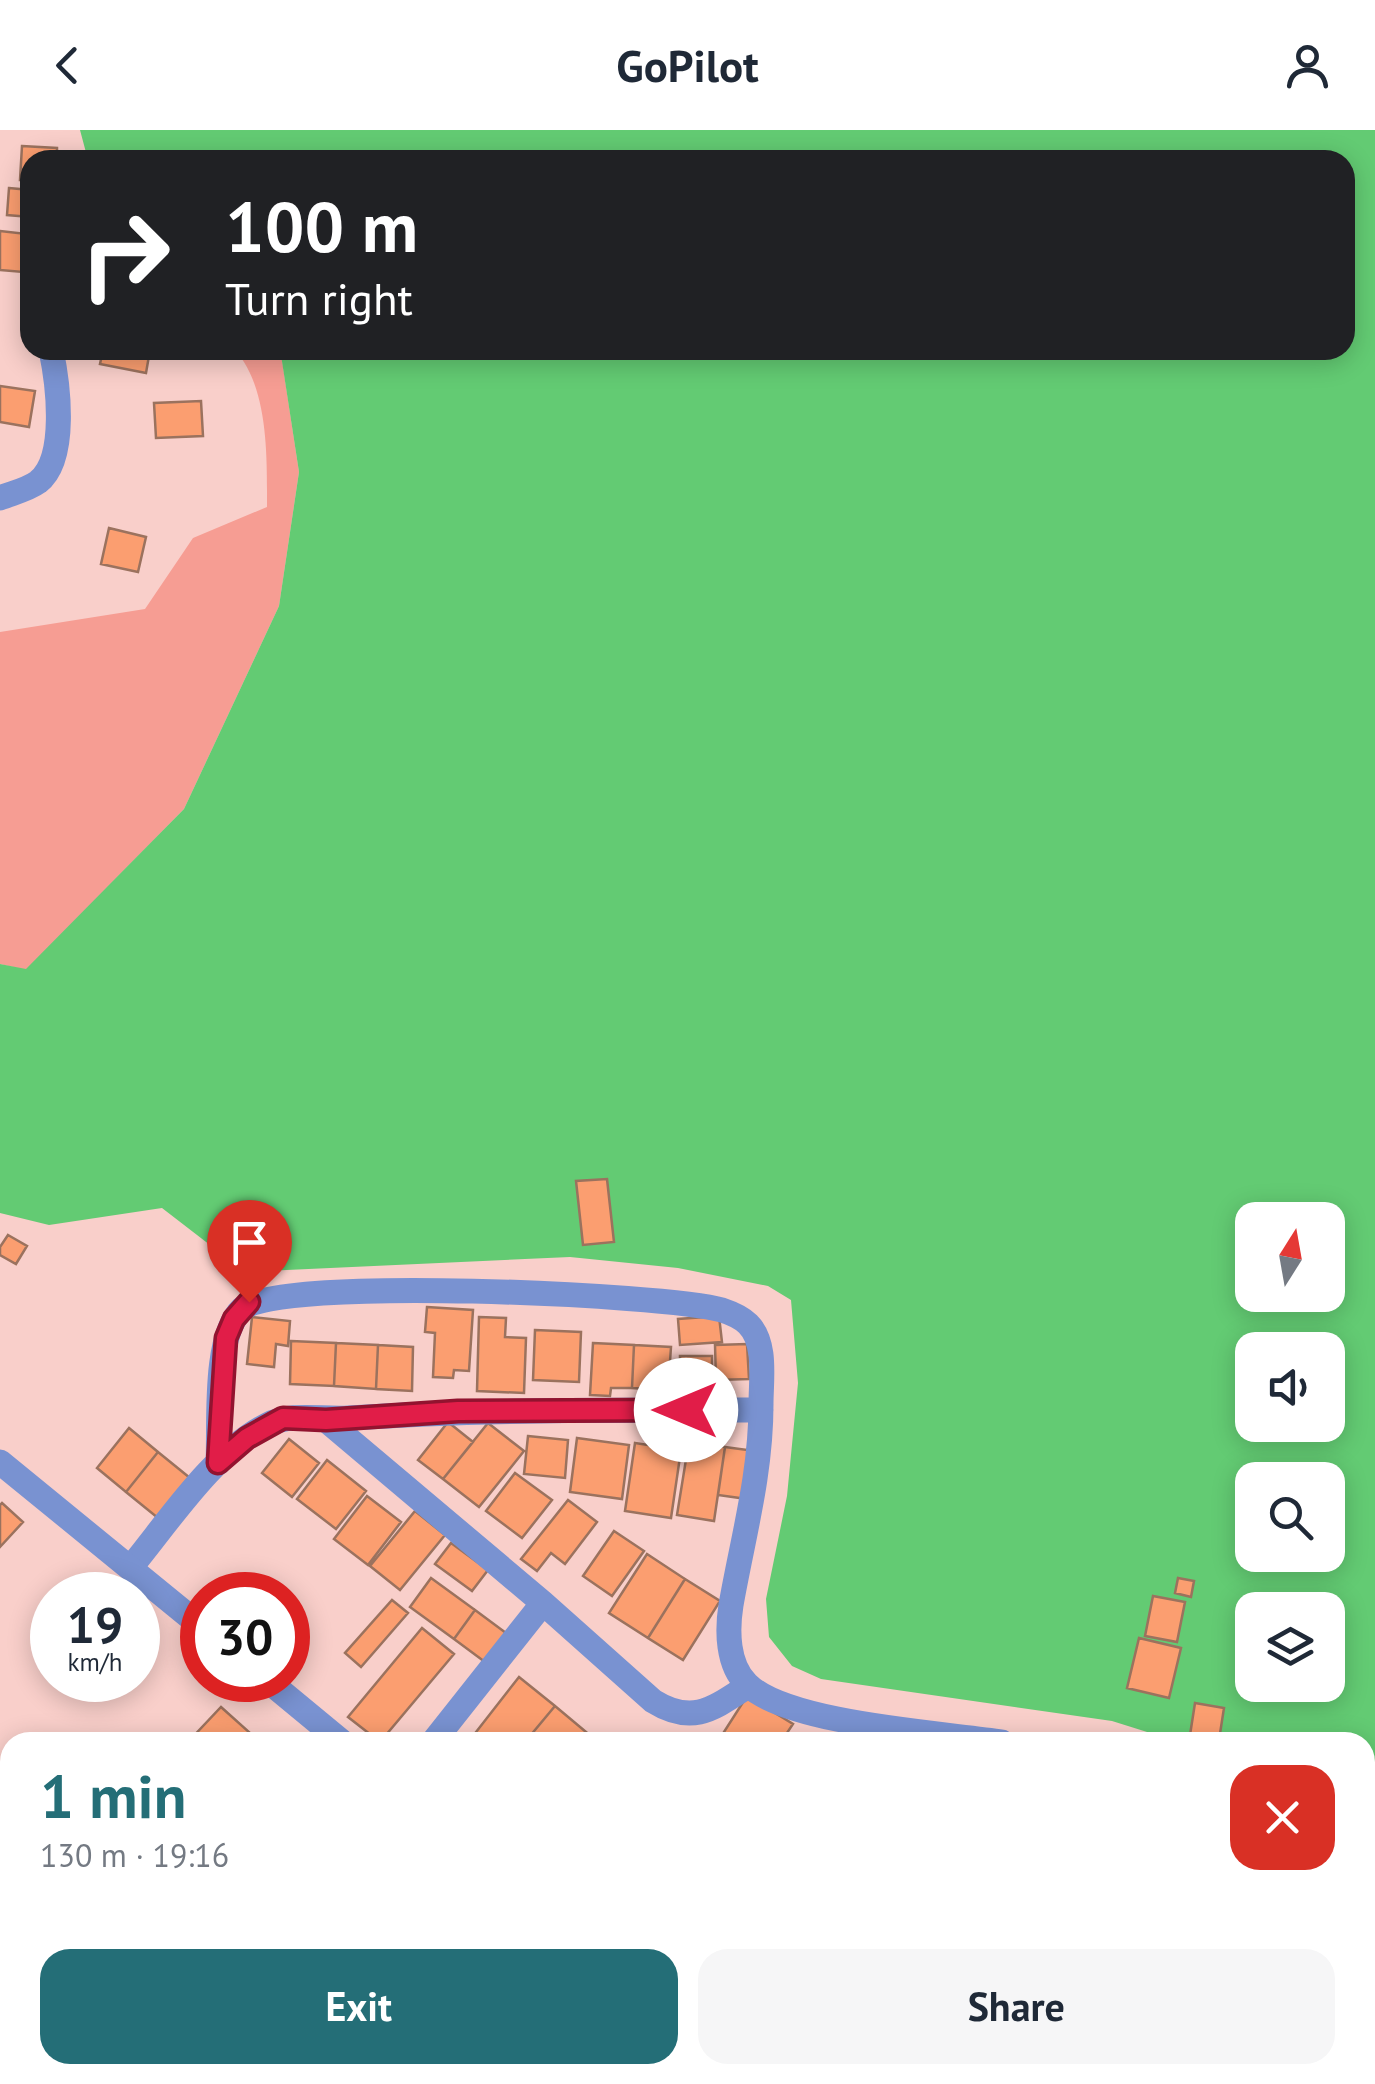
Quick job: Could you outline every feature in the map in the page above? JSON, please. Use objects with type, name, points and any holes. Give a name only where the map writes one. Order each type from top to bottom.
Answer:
[{"type":"street","points":[[0,498],[39,482],[54,458],[57,378],[54,360]]},
{"type":"street","points":[[218,1463],[226,1338],[234,1319],[249,1302],[324,1292],[554,1294],[723,1310],[748,1324],[758,1339],[761,1410],[756,1486],[730,1621],[736,1670],[748,1686],[774,1701],[818,1715],[934,1732]]},
{"type":"street","points":[[131,1567],[218,1463],[247,1438],[283,1418],[326,1420],[458,1411],[761,1410]]},
{"type":"street","points":[[326,1420],[663,1708],[700,1713],[748,1686]]},
{"type":"street","points":[[0,1462],[180,1608]]},
{"type":"street","points":[[441,1732],[543,1603]]},
{"type":"street","points":[[294,1702],[330,1732]]},
{"type":"shaded area","points":[[80,130],[1375,130],[1375,1732],[1147,1732],[1112,1721],[821,1679],[792,1666],[769,1637],[766,1599],[787,1496],[798,1383],[791,1300],[768,1286],[678,1268],[570,1257],[245,1272],[162,1208],[49,1225],[0,1213],[0,964],[26,969],[184,809],[279,606],[299,472],[282,360],[1355,360],[1355,150],[85,150]]},
{"type":"shaded area","points":[[242,360],[282,360],[299,472],[279,606],[184,809],[26,970],[0,964],[0,632],[145,609],[193,538],[267,507],[264,424]]},
{"type":"building","points":[[22,146],[57,148],[57,150],[22,150]]},
{"type":"building","points":[[9,188],[20,189],[20,216],[7,215]]},
{"type":"building","points":[[0,231],[20,233],[20,272],[0,270]]},
{"type":"building","points":[[101,360],[148,360],[146,373],[100,364]]},
{"type":"building","points":[[0,386],[35,391],[29,427],[0,422]]},
{"type":"building","points":[[201,401],[203,436],[156,438],[154,403]]},
{"type":"building","points":[[109,528],[146,537],[138,572],[101,564]]},
{"type":"building","points":[[607,1179],[614,1242],[583,1245],[576,1181]]},
{"type":"building","points":[[8,1235],[27,1246],[16,1264],[0,1255]]},
{"type":"building","points":[[427,1307],[473,1310],[469,1371],[454,1370],[453,1378],[433,1377],[435,1333],[425,1332]]},
{"type":"building","points":[[719,1316],[722,1342],[680,1345],[678,1319]]},
{"type":"building","points":[[252,1317],[290,1321],[288,1346],[276,1344],[274,1367],[247,1364]]},
{"type":"building","points":[[479,1317],[506,1318],[505,1337],[526,1338],[524,1393],[477,1391]]},
{"type":"building","points":[[535,1330],[581,1332],[579,1382],[533,1380]]},
{"type":"building","points":[[291,1341],[336,1343],[334,1386],[290,1384]]},
{"type":"building","points":[[336,1343],[378,1345],[376,1389],[334,1386]]},
{"type":"building","points":[[593,1343],[634,1345],[632,1388],[611,1388],[610,1396],[590,1395]]},
{"type":"building","points":[[747,1344],[749,1379],[716,1380],[715,1345]]},
{"type":"building","points":[[378,1345],[413,1347],[412,1391],[376,1389]]},
{"type":"building","points":[[634,1345],[671,1347],[668,1390],[632,1388]]},
{"type":"building","points":[[680,1356],[712,1356],[712,1385],[680,1385]]},
{"type":"building","points":[[448,1422],[473,1442],[443,1479],[418,1460]]},
{"type":"building","points":[[488,1423],[524,1451],[479,1507],[443,1479]]},
{"type":"building","points":[[129,1428],[158,1452],[126,1492],[97,1468]]},
{"type":"building","points":[[528,1436],[568,1440],[565,1478],[524,1474]]},
{"type":"building","points":[[577,1438],[629,1445],[622,1499],[570,1492]]},
{"type":"building","points":[[289,1439],[319,1463],[292,1497],[262,1473]]},
{"type":"building","points":[[689,1441],[725,1447],[714,1521],[677,1515]]},
{"type":"building","points":[[635,1443],[681,1450],[671,1518],[625,1511]]},
{"type":"building","points":[[725,1447],[755,1451],[747,1499],[718,1495]]},
{"type":"building","points":[[158,1452],[190,1478],[158,1518],[126,1492]]},
{"type":"building","points":[[327,1460],[366,1491],[336,1529],[297,1499]]},
{"type":"building","points":[[515,1473],[552,1500],[522,1538],[486,1511]]},
{"type":"building","points":[[367,1496],[401,1522],[368,1565],[334,1539]]},
{"type":"building","points":[[568,1500],[597,1522],[565,1564],[551,1553],[537,1571],[521,1559]]},
{"type":"building","points":[[0,1505],[23,1522],[0,1547]]},
{"type":"building","points":[[415,1511],[445,1535],[400,1590],[370,1566]]},
{"type":"building","points":[[614,1531],[644,1551],[612,1596],[583,1576]]},
{"type":"building","points":[[451,1543],[488,1570],[472,1591],[435,1564]]},
{"type":"building","points":[[647,1554],[685,1579],[648,1638],[609,1613]]},
{"type":"building","points":[[431,1578],[475,1610],[454,1639],[410,1607]]},
{"type":"building","points":[[1178,1578],[1194,1581],[1191,1597],[1175,1593]]},
{"type":"building","points":[[685,1579],[720,1601],[683,1660],[648,1638]]},
{"type":"building","points":[[1153,1596],[1185,1602],[1177,1642],[1145,1636]]},
{"type":"building","points":[[392,1600],[408,1613],[361,1667],[345,1653]]},
{"type":"building","points":[[475,1610],[506,1633],[485,1662],[454,1639]]},
{"type":"building","points":[[422,1628],[454,1654],[388,1732],[367,1732],[348,1717]]},
{"type":"building","points":[[1139,1638],[1181,1648],[1169,1698],[1127,1688]]},
{"type":"building","points":[[519,1677],[555,1706],[533,1732],[476,1732]]},
{"type":"building","points":[[747,1696],[793,1724],[788,1732],[724,1732]]},
{"type":"building","points":[[1195,1703],[1224,1708],[1220,1732],[1190,1732]]},
{"type":"building","points":[[555,1706],[586,1732],[533,1732]]},
{"type":"building","points":[[221,1707],[249,1732],[197,1732]]},
{"type":"route","points":[[249,1302],[234,1319],[226,1338],[218,1463],[265,1426],[299,1416],[326,1420],[458,1411],[686,1410]]}]
